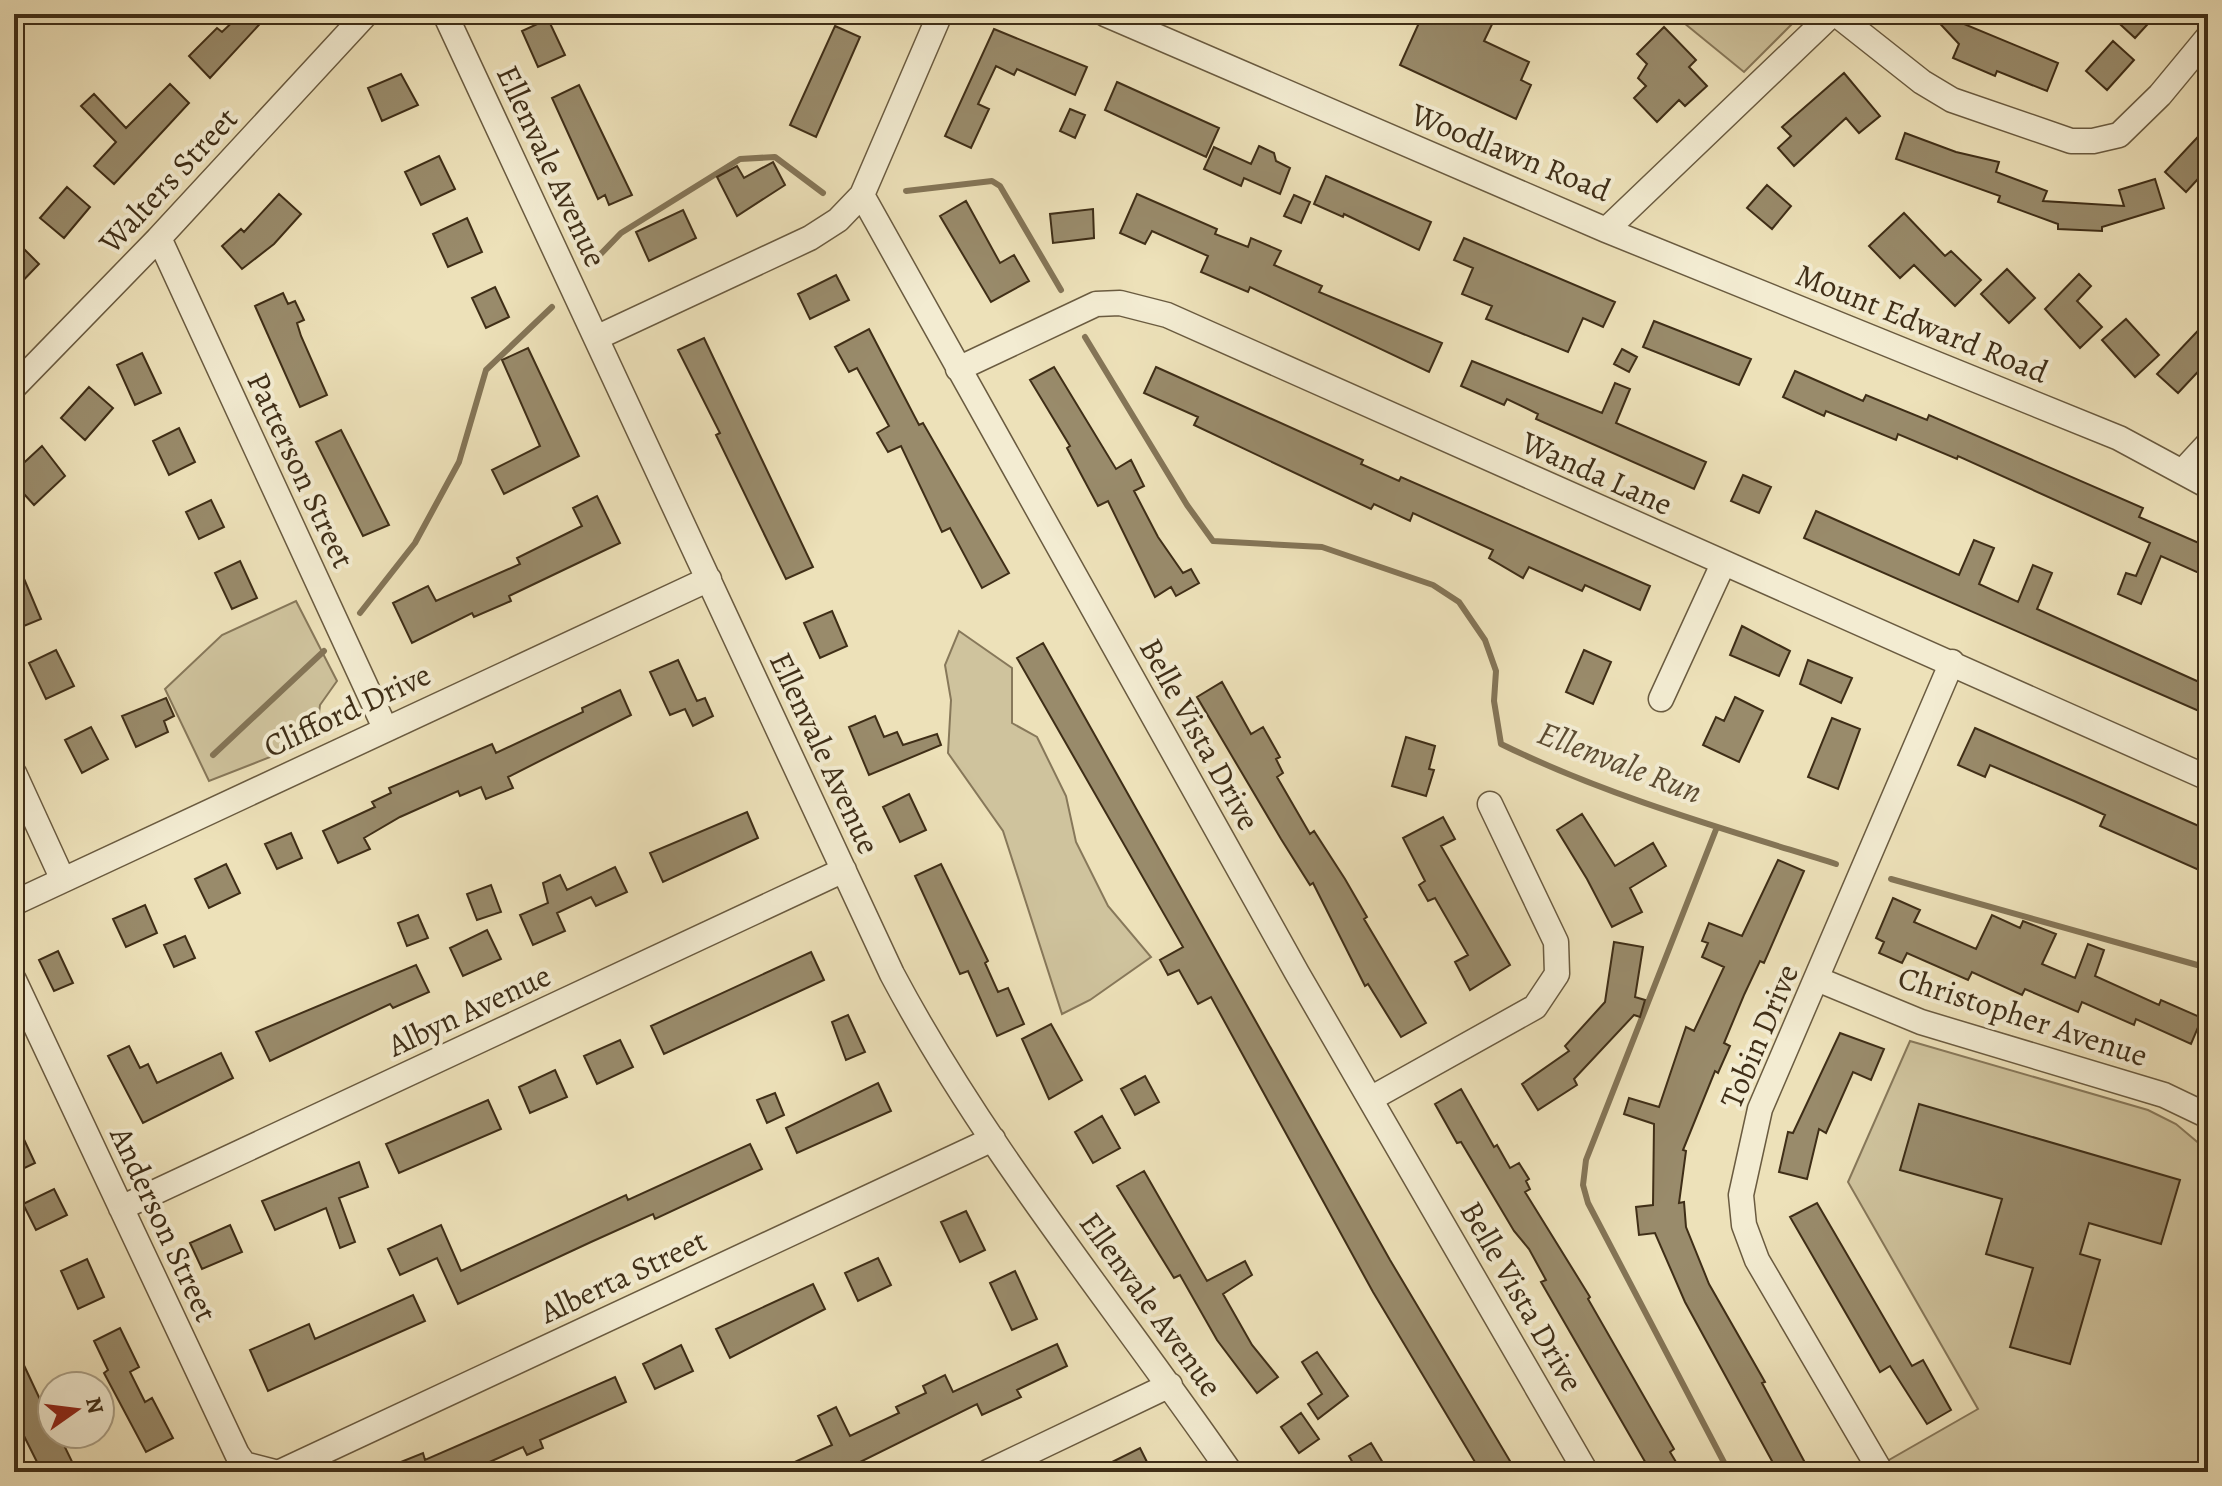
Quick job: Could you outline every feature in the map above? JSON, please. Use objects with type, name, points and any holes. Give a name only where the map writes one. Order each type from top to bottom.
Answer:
[{"type":"street","name":"Walters Street","points":[[14,387],[159,238],[366,14]]},
{"type":"street","name":"Ellenvale Avenue","points":[[445,14],[922,1031],[993,1139],[1230,1472]]},
{"type":"street","points":[[598,337],[810,238],[838,220],[862,195],[940,14]]},
{"type":"street","name":"Woodlawn Road","points":[[1105,14],[1606,230],[1834,14]]},
{"type":"street","points":[[1834,14],[1922,82],[1952,100],[2071,141],[2093,141],[2119,135],[2152,103],[2208,37]]},
{"type":"street","name":"Belle Vista Drive","points":[[862,195],[1297,973],[1586,1472]]},
{"type":"street","name":"Mount Edward Road","points":[[1606,230],[2119,438],[2208,486]]},
{"type":"street","name":"Patterson Street","points":[[159,238],[385,728]]},
{"type":"street","name":"Wanda Lane","points":[[958,369],[1086,307],[1120,303],[1143,307],[1952,662],[2208,778]]},
{"type":"street","points":[[2183,471],[2208,444]]},
{"type":"street","points":[[1661,699],[1723,564]]},
{"type":"street","name":"Clifford Drive","points":[[14,903],[709,579]]},
{"type":"street","name":"Tobin Drive","points":[[1881,1472],[1757,1260],[1744,1225],[1741,1195],[1760,1109],[1952,662]]},
{"type":"street","points":[[14,773],[63,880]]},
{"type":"street","points":[[1372,1098],[1535,1007],[1557,974],[1556,942],[1490,804]]},
{"type":"street","name":"Albyn Avenue","points":[[121,1208],[844,870]]},
{"type":"street","name":"Christopher Avenue","points":[[1817,979],[1921,1022],[2164,1095],[2208,1116]]},
{"type":"street","name":"Anderson Street","points":[[14,980],[237,1454],[244,1464],[278,1472]]},
{"type":"street","name":"Alberta Street","points":[[278,1472],[993,1139]]},
{"type":"street","points":[[988,1472],[1170,1385]]},
{"type":"shaded area","points":[[1673,14],[1802,14],[1744,72]]},
{"type":"shaded area","points":[[296,601],[337,681],[320,705],[316,739],[209,781],[165,689],[222,635]]},
{"type":"shaded area","points":[[959,631],[1012,668],[1012,723],[1037,737],[1066,796],[1076,842],[1108,906],[1151,957],[1090,1000],[1062,1014],[1003,831],[948,753],[951,700],[945,665]]},
{"type":"shaded area","points":[[1910,1041],[2148,1110],[2176,1124],[2208,1151],[2208,1472],[1868,1472],[1978,1409],[1848,1182]]},
{"type":"building","points":[[241,14],[269,14],[210,78],[189,56],[217,28],[222,32]]},
{"type":"building","points":[[1423,14],[1497,14],[1484,41],[1529,62],[1521,80],[1531,85],[1516,119],[1400,65]]},
{"type":"building","points":[[1931,14],[1940,14],[2058,63],[2047,91],[1997,71],[1995,76],[1953,58],[1959,44]]},
{"type":"building","points":[[2109,14],[2157,14],[2135,38]]},
{"type":"building","points":[[548,19],[565,55],[538,67],[522,31]]},
{"type":"building","points":[[835,26],[860,37],[816,137],[790,125]]},
{"type":"building","points":[[1664,27],[1696,60],[1689,67],[1707,86],[1685,106],[1679,100],[1657,122],[1634,98],[1646,86],[1638,78],[1647,64],[1637,54]]},
{"type":"building","points":[[994,29],[1087,67],[1075,95],[1017,69],[1014,75],[996,66],[978,104],[989,109],[971,148],[945,136]]},
{"type":"building","points":[[2113,41],[2134,60],[2107,90],[2086,71]]},
{"type":"building","points":[[1844,73],[1880,116],[1859,133],[1846,118],[1794,166],[1778,148],[1791,136],[1782,127]]},
{"type":"building","points":[[401,74],[418,105],[382,121],[368,88]]},
{"type":"building","points":[[1117,82],[1219,128],[1206,157],[1105,110]]},
{"type":"building","points":[[170,84],[189,103],[114,184],[94,166],[116,142],[81,106],[94,94],[126,128]]},
{"type":"building","points":[[579,85],[632,195],[609,205],[605,195],[598,199],[552,98]]},
{"type":"building","points":[[1070,109],[1085,115],[1075,138],[1060,131]]},
{"type":"building","points":[[2208,126],[2208,168],[2186,192],[2165,172]]},
{"type":"building","points":[[1905,133],[1956,152],[1999,162],[1996,172],[2047,191],[2043,201],[2124,206],[2119,190],[2155,179],[2164,208],[2102,227],[2102,231],[2058,229],[2058,224],[1998,202],[2000,196],[1896,159]]},
{"type":"building","points":[[1259,146],[1274,153],[1276,161],[1290,168],[1280,194],[1244,178],[1241,186],[1204,169],[1214,147],[1251,164]]},
{"type":"building","points":[[439,156],[455,189],[421,205],[405,172]]},
{"type":"building","points":[[773,162],[785,185],[737,216],[717,177],[737,166],[744,178]]},
{"type":"building","points":[[1326,176],[1431,222],[1419,250],[1344,214],[1343,217],[1314,204]]},
{"type":"building","points":[[1767,185],[1791,206],[1772,229],[1747,208]]},
{"type":"building","points":[[67,187],[90,207],[64,238],[40,218]]},
{"type":"building","points":[[279,194],[301,214],[274,244],[242,269],[222,246],[241,229],[244,232]]},
{"type":"building","points":[[1137,194],[1217,229],[1215,234],[1248,247],[1251,238],[1281,251],[1274,265],[1322,286],[1319,292],[1442,343],[1429,372],[1250,287],[1248,292],[1201,272],[1208,256],[1152,231],[1145,244],[1120,233]]},
{"type":"building","points":[[1294,195],[1310,202],[1301,223],[1284,216]]},
{"type":"building","points":[[966,201],[1000,263],[1014,255],[1029,281],[991,302],[940,216]]},
{"type":"building","points":[[1093,209],[1094,238],[1053,243],[1050,214]]},
{"type":"building","points":[[683,210],[696,238],[649,261],[636,232]]},
{"type":"building","points":[[1904,213],[1945,256],[1951,251],[1981,280],[1955,306],[1914,265],[1900,278],[1869,246]]},
{"type":"building","points":[[467,218],[482,252],[448,267],[433,234]]},
{"type":"building","points":[[1464,238],[1615,302],[1603,327],[1583,318],[1568,352],[1486,319],[1492,306],[1462,294],[1473,268],[1454,260]]},
{"type":"building","points":[[14,239],[39,264],[14,290]]},
{"type":"building","points":[[2007,269],[2035,298],[2009,323],[1981,294]]},
{"type":"building","points":[[2079,274],[2091,286],[2077,301],[2102,327],[2080,348],[2045,309]]},
{"type":"building","points":[[836,275],[849,300],[810,319],[798,294]]},
{"type":"building","points":[[495,287],[509,317],[486,328],[472,298]]},
{"type":"building","points":[[283,293],[288,304],[295,301],[304,320],[297,323],[327,395],[300,407],[255,306]]},
{"type":"building","points":[[2126,319],[2159,355],[2135,377],[2102,340]]},
{"type":"building","points":[[2208,320],[2208,361],[2178,393],[2157,374]]},
{"type":"building","points":[[1654,321],[1751,359],[1739,385],[1643,347]]},
{"type":"building","points":[[869,329],[919,425],[923,423],[1009,573],[982,588],[950,528],[942,532],[901,446],[888,452],[877,433],[889,426],[857,368],[849,372],[835,347]]},
{"type":"building","points":[[704,338],[813,567],[786,579],[716,435],[720,433],[678,350]]},
{"type":"building","points":[[528,348],[579,456],[504,494],[492,470],[540,446],[502,360]]},
{"type":"building","points":[[1622,349],[1637,357],[1629,372],[1614,364]]},
{"type":"building","points":[[142,353],[161,393],[135,405],[117,365]]},
{"type":"building","points":[[1472,361],[1602,413],[1615,383],[1630,389],[1616,423],[1706,462],[1694,489],[1536,419],[1538,414],[1507,399],[1504,405],[1461,386]]},
{"type":"building","points":[[1054,367],[1116,469],[1131,460],[1144,486],[1134,491],[1158,537],[1183,573],[1191,569],[1199,583],[1176,596],[1171,587],[1155,597],[1108,501],[1098,506],[1067,448],[1070,446],[1030,380]]},
{"type":"building","points":[[1156,367],[1363,460],[1361,464],[1399,481],[1401,477],[1650,586],[1640,610],[1585,585],[1582,591],[1529,567],[1523,578],[1489,558],[1493,550],[1413,513],[1410,521],[1374,504],[1371,509],[1194,425],[1198,417],[1144,393]]},
{"type":"building","points":[[1795,371],[1863,401],[1866,395],[1927,420],[1929,415],[2143,508],[2139,517],[2208,547],[2208,577],[2161,556],[2141,604],[2118,594],[2126,573],[2136,576],[2150,543],[1958,456],[1957,459],[1898,434],[1896,440],[1826,411],[1824,416],[1783,397]]},
{"type":"building","points":[[89,387],[113,408],[85,440],[61,418]]},
{"type":"building","points":[[179,428],[195,462],[169,475],[153,441]]},
{"type":"building","points":[[341,430],[389,525],[363,536],[316,442]]},
{"type":"building","points":[[42,446],[65,476],[34,505],[14,483],[14,472]]},
{"type":"building","points":[[1743,475],[1771,487],[1759,513],[1731,501]]},
{"type":"building","points":[[597,496],[620,543],[509,596],[511,601],[474,617],[472,613],[412,643],[393,603],[428,586],[436,601],[520,564],[517,558],[582,526],[573,508]]},
{"type":"building","points":[[211,500],[224,527],[199,539],[186,512]]},
{"type":"building","points":[[1816,511],[1959,575],[1974,540],[1994,548],[1979,584],[2018,602],[2033,565],[2052,573],[2037,609],[2208,686],[2208,715],[1804,538]]},
{"type":"building","points":[[14,555],[41,619],[14,630]]},
{"type":"building","points":[[240,561],[257,598],[232,609],[215,573]]},
{"type":"building","points":[[832,611],[847,646],[820,658],[804,623]]},
{"type":"building","points":[[1742,626],[1790,651],[1779,676],[1730,655]]},
{"type":"building","points":[[1043,643],[1390,1260],[1513,1466],[1502,1472],[1481,1472],[1373,1292],[1211,997],[1198,1004],[1179,970],[1168,975],[1160,960],[1183,947],[1017,658]]},
{"type":"building","points":[[56,650],[74,686],[46,699],[29,663]]},
{"type":"building","points":[[1584,650],[1611,662],[1593,704],[1566,692]]},
{"type":"building","points":[[678,660],[697,701],[705,698],[713,716],[693,726],[685,709],[670,715],[650,672]]},
{"type":"building","points":[[1808,660],[1852,678],[1841,703],[1800,684]]},
{"type":"building","points":[[1222,682],[1251,734],[1263,727],[1280,757],[1276,759],[1283,773],[1277,777],[1310,834],[1314,831],[1345,879],[1367,917],[1364,919],[1426,1023],[1401,1037],[1368,984],[1365,986],[1313,883],[1310,885],[1281,839],[1197,697]]},
{"type":"building","points":[[620,690],[631,715],[508,777],[513,788],[486,799],[481,787],[460,796],[458,791],[400,817],[364,838],[370,849],[338,863],[323,831],[375,807],[372,802],[391,793],[389,788],[492,744],[496,753],[583,712],[582,708]]},
{"type":"building","points":[[1735,697],[1763,711],[1739,762],[1703,745],[1716,717],[1724,721]]},
{"type":"building","points":[[166,698],[174,716],[164,721],[168,732],[136,747],[122,716]]},
{"type":"building","points":[[875,716],[884,737],[897,732],[903,745],[937,734],[941,745],[869,775],[849,727]]},
{"type":"building","points":[[1832,718],[1860,729],[1838,789],[1808,777]]},
{"type":"building","points":[[91,727],[108,759],[82,773],[65,740]]},
{"type":"building","points":[[1975,728],[2208,830],[2208,874],[2100,826],[2105,815],[2074,801],[1990,765],[1985,777],[1958,765]]},
{"type":"building","points":[[1406,737],[1435,746],[1429,769],[1434,770],[1426,796],[1392,786]]},
{"type":"building","points":[[909,794],[926,830],[900,842],[883,807]]},
{"type":"building","points":[[747,812],[758,838],[663,882],[650,853]]},
{"type":"building","points":[[1582,814],[1615,866],[1653,843],[1666,866],[1630,888],[1642,912],[1612,927],[1557,830]]},
{"type":"building","points":[[1443,817],[1455,839],[1441,846],[1510,965],[1470,990],[1455,962],[1468,955],[1435,898],[1428,901],[1419,885],[1425,881],[1403,838]]},
{"type":"building","points":[[291,833],[302,858],[277,869],[265,844]]},
{"type":"building","points":[[1778,860],[1804,871],[1764,963],[1760,961],[1744,995],[1724,1043],[1730,1046],[1718,1073],[1715,1071],[1683,1150],[1686,1151],[1679,1203],[1684,1202],[1686,1227],[1709,1284],[1765,1382],[1762,1383],[1810,1472],[1778,1472],[1685,1302],[1655,1233],[1639,1235],[1636,1207],[1653,1205],[1654,1124],[1624,1114],[1629,1098],[1659,1107],[1686,1027],[1694,1031],[1724,967],[1702,957],[1708,943],[1702,941],[1709,923],[1742,936]]},
{"type":"building","points":[[226,864],[240,893],[209,908],[195,879]]},
{"type":"building","points":[[941,864],[988,961],[985,963],[998,992],[1008,988],[1024,1024],[997,1036],[968,971],[960,974],[915,876]]},
{"type":"building","points":[[615,867],[627,892],[596,906],[591,897],[557,913],[565,931],[533,945],[520,915],[548,903],[543,883],[560,875],[567,890]]},
{"type":"building","points":[[491,885],[501,912],[477,920],[467,894]]},
{"type":"building","points":[[1893,898],[1920,910],[1914,922],[1976,949],[1992,915],[2020,928],[2023,921],[2056,934],[2042,964],[2075,978],[2088,944],[2104,950],[2095,976],[2159,1005],[2161,1000],[2202,1018],[2191,1044],[2136,1019],[2134,1025],[2082,1002],[2078,1012],[2025,989],[2022,995],[1972,972],[1968,980],[1907,953],[1902,963],[1879,953],[1884,942],[1876,938]]},
{"type":"building","points":[[145,905],[157,933],[126,947],[113,919]]},
{"type":"building","points":[[418,915],[428,938],[407,946],[398,923]]},
{"type":"building","points":[[487,930],[501,959],[463,976],[450,948]]},
{"type":"building","points":[[185,936],[195,958],[174,967],[164,945]]},
{"type":"building","points":[[1614,942],[1643,947],[1635,997],[1645,1000],[1640,1017],[1634,1015],[1574,1079],[1577,1085],[1538,1110],[1522,1084],[1569,1051],[1565,1046],[1605,1002]]},
{"type":"building","points":[[58,951],[73,983],[54,991],[39,960]]},
{"type":"building","points":[[811,952],[824,980],[664,1054],[651,1026]]},
{"type":"building","points":[[416,965],[429,992],[393,1008],[390,1004],[270,1061],[256,1032]]},
{"type":"building","points":[[848,1015],[865,1052],[846,1060],[832,1022]]},
{"type":"building","points":[[1051,1024],[1082,1080],[1049,1099],[1022,1039]]},
{"type":"building","points":[[1840,1033],[1884,1049],[1871,1080],[1853,1072],[1826,1133],[1819,1129],[1807,1179],[1779,1172],[1788,1132],[1793,1133]]},
{"type":"building","points":[[620,1040],[633,1067],[597,1084],[584,1056]]},
{"type":"building","points":[[129,1046],[140,1068],[148,1064],[157,1083],[221,1053],[233,1078],[143,1123],[108,1056]]},
{"type":"building","points":[[555,1070],[567,1097],[530,1113],[519,1087]]},
{"type":"building","points":[[1145,1076],[1159,1102],[1135,1115],[1121,1089]]},
{"type":"building","points":[[878,1083],[891,1111],[797,1153],[786,1128]]},
{"type":"building","points":[[1461,1089],[1494,1147],[1497,1145],[1510,1168],[1519,1163],[1529,1179],[1526,1181],[1530,1189],[1525,1192],[1590,1297],[1588,1299],[1674,1449],[1670,1452],[1682,1472],[1651,1472],[1541,1282],[1546,1280],[1529,1249],[1514,1231],[1461,1142],[1457,1143],[1435,1104]]},
{"type":"building","points":[[775,1093],[784,1115],[767,1123],[757,1100]]},
{"type":"building","points":[[488,1100],[501,1129],[399,1173],[386,1144]]},
{"type":"building","points":[[1919,1104],[2180,1180],[2161,1244],[2089,1223],[2080,1254],[2100,1260],[2070,1364],[2010,1347],[2033,1268],[1986,1254],[2002,1199],[1900,1170]]},
{"type":"building","points":[[1102,1116],[1120,1148],[1093,1163],[1075,1132]]},
{"type":"building","points":[[14,1118],[35,1163],[14,1173]]},
{"type":"building","points":[[750,1144],[762,1169],[655,1219],[653,1214],[458,1304],[437,1258],[400,1275],[388,1249],[441,1225],[461,1271],[626,1195],[628,1200]]},
{"type":"building","points":[[359,1162],[368,1187],[339,1198],[355,1242],[340,1248],[326,1208],[275,1230],[262,1201]]},
{"type":"building","points":[[1144,1171],[1207,1281],[1245,1261],[1252,1275],[1223,1294],[1252,1345],[1278,1377],[1257,1393],[1217,1340],[1180,1275],[1174,1278],[1117,1186]]},
{"type":"building","points":[[54,1189],[67,1215],[36,1230],[23,1204]]},
{"type":"building","points":[[1817,1203],[1912,1366],[1923,1360],[1951,1410],[1927,1424],[1890,1366],[1880,1372],[1790,1217]]},
{"type":"building","points":[[966,1211],[985,1250],[960,1262],[941,1222]]},
{"type":"building","points":[[230,1225],[242,1252],[202,1269],[190,1243]]},
{"type":"building","points":[[878,1258],[891,1285],[858,1301],[845,1273]]},
{"type":"building","points":[[87,1259],[104,1297],[78,1309],[61,1271]]},
{"type":"building","points":[[1015,1271],[1037,1319],[1012,1330],[990,1283]]},
{"type":"building","points":[[813,1284],[825,1309],[730,1358],[716,1329]]},
{"type":"building","points":[[413,1295],[425,1321],[268,1391],[250,1350],[309,1324],[315,1339]]},
{"type":"building","points":[[120,1328],[139,1367],[130,1372],[145,1402],[152,1398],[173,1438],[146,1452],[116,1396],[116,1370],[108,1370],[94,1341]]},
{"type":"building","points":[[14,1344],[36,1391],[36,1450],[66,1450],[77,1472],[42,1472],[14,1414]]},
{"type":"building","points":[[1057,1344],[1067,1366],[1017,1390],[1021,1397],[982,1415],[977,1404],[840,1472],[773,1472],[832,1445],[818,1416],[836,1407],[850,1436],[899,1413],[896,1407],[926,1393],[923,1386],[945,1375],[953,1392]]},
{"type":"building","points":[[681,1345],[693,1371],[655,1389],[643,1364]]},
{"type":"building","points":[[1317,1352],[1348,1396],[1318,1419],[1308,1404],[1322,1394],[1302,1362]]},
{"type":"building","points":[[615,1377],[626,1402],[540,1440],[543,1448],[527,1455],[523,1447],[467,1472],[376,1472],[423,1453],[425,1460]]},
{"type":"building","points":[[1301,1413],[1319,1439],[1299,1453],[1281,1427]]},
{"type":"building","points":[[1371,1443],[1383,1463],[1368,1472],[1358,1472],[1349,1456]]},
{"type":"building","points":[[1140,1448],[1152,1472],[1092,1472]]},
{"type":"waterway","name":"Ellenvale Run","points":[[594,261],[621,233],[740,159],[775,157],[823,193]]},
{"type":"waterway","name":"Ellenvale Run","points":[[906,191],[992,181],[1000,186],[1061,290]]},
{"type":"waterway","name":"Ellenvale Run","points":[[360,613],[415,543],[459,462],[486,370],[552,307]]},
{"type":"waterway","name":"Ellenvale Run","points":[[1085,337],[1187,505],[1213,541],[1322,547],[1433,585],[1459,602],[1485,640],[1496,671],[1494,701],[1501,744],[1624,796],[1836,864]]},
{"type":"waterway","name":"Ellenvale Run","points":[[213,755],[324,651]]},
{"type":"waterway","points":[[1717,827],[1586,1160],[1583,1185],[1588,1203],[1729,1472]]},
{"type":"waterway","name":"Ellenvale Run","points":[[1891,879],[2208,968]]}]
